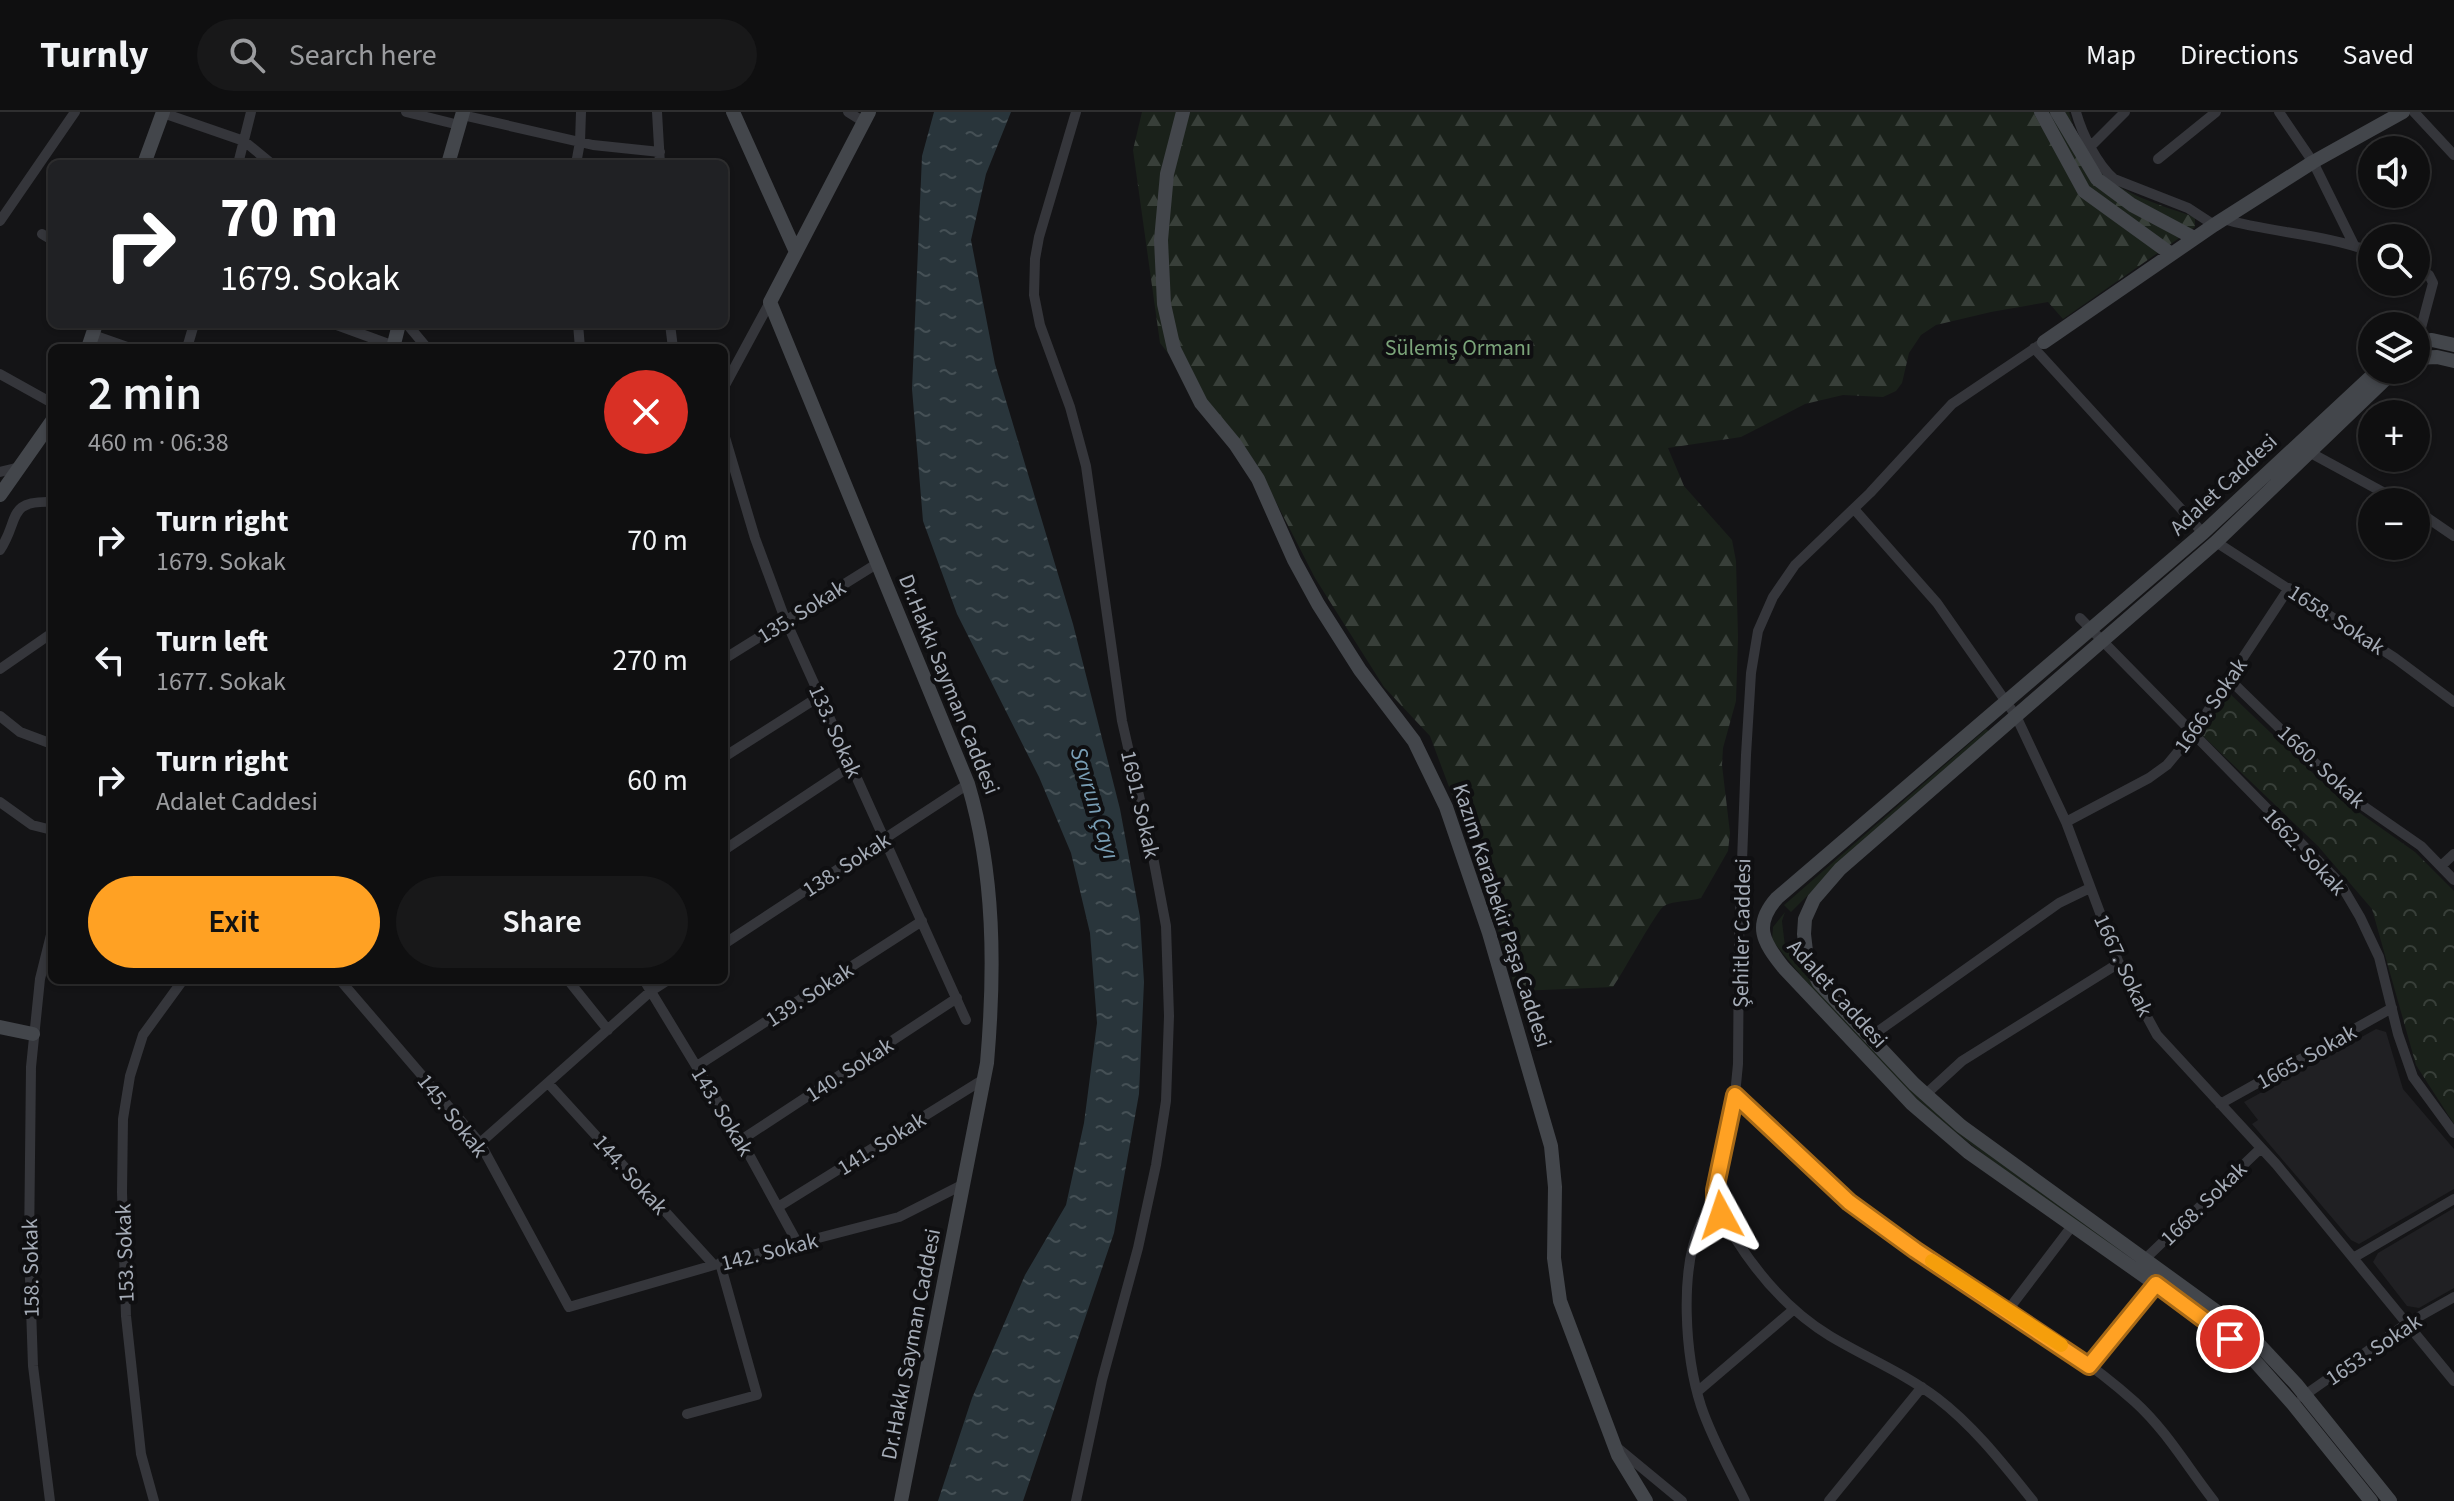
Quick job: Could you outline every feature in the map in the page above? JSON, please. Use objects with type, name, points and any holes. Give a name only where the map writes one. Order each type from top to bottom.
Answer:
[{"type":"street","points":[[0,221],[75,112]]},
{"type":"street","points":[[145,160],[162,112],[244,141],[267,160]]},
{"type":"street","points":[[239,160],[251,112]]},
{"type":"street","points":[[406,112],[462,117],[660,158],[657,112]]},
{"type":"street","points":[[577,160],[581,112]]},
{"type":"street","points":[[733,112],[796,252]]},
{"type":"street","points":[[728,380],[867,117],[848,112]]},
{"type":"street","name":"1691. Sokak","points":[[1076,112],[1039,237],[1034,295],[1040,325],[1070,407],[1086,466],[1122,721],[1161,894],[1169,967],[1167,1087],[1156,1165],[1102,1380],[1076,1501]]},
{"type":"street","name":"Kazım Karabekir Paşa Caddesi","points":[[1183,112],[1167,174],[1161,240],[1164,304],[1174,349],[1201,403],[1235,444],[1258,479],[1294,560],[1318,604],[1360,670],[1414,741],[1446,807],[1501,974],[1551,1146],[1555,1187],[1554,1258],[1560,1301],[1614,1445],[1646,1501]]},
{"type":"street","points":[[2041,112],[2084,191],[2171,254]]},
{"type":"street","points":[[2057,112],[2097,179],[2132,205],[2194,238]]},
{"type":"street","points":[[2076,112],[2091,146],[2114,179],[2218,222],[2358,247]]},
{"type":"street","points":[[2091,146],[2125,112]]},
{"type":"street","points":[[2158,159],[2216,112]]},
{"type":"street","points":[[2279,112],[2313,162],[2354,245]]},
{"type":"street","points":[[2203,533],[2039,345],[2218,222],[2313,162],[2403,112]]},
{"type":"street","points":[[2414,112],[2454,155]]},
{"type":"street","points":[[449,160],[462,117]]},
{"type":"street","name":"Dr.Hakkı Sayman Caddesi","points":[[770,302],[968,784],[984,843],[991,924],[990,1027],[984,1079],[901,1501]]},
{"type":"street","points":[[344,328],[385,344]]},
{"type":"street","points":[[410,328],[424,344]]},
{"type":"street","points":[[93,339],[114,344]]},
{"type":"street","points":[[2430,340],[2454,345]]},
{"type":"street","name":"Şehitler Caddesi","points":[[1745,1501],[1707,1423],[1697,1392],[1689,1336],[1688,1283],[1691,1254],[1701,1221],[1715,1203],[1735,1095],[1740,1034],[1739,941],[1746,755],[1758,631],[1784,579],[1952,404],[2039,345]]},
{"type":"street","points":[[2430,357],[2454,361]]},
{"type":"street","points":[[0,374],[48,401]]},
{"type":"street","name":"Adalet Caddesi","points":[[2363,384],[2203,533],[1777,898],[1762,925],[1770,950],[1783,967],[1912,1104],[1968,1152],[2230,1339],[2299,1399],[2371,1501]]},
{"type":"street","points":[[2380,384],[2216,542],[1840,869],[1822,888],[1805,919],[1804,947],[1812,972],[1925,1095],[1993,1150],[2253,1338],[2299,1399],[2390,1501]]},
{"type":"street","points":[[0,495],[48,427]]},
{"type":"street","name":"133. Sokak","points":[[728,448],[755,538],[785,619],[966,1020]]},
{"type":"street","points":[[2309,452],[2375,488]]},
{"type":"street","points":[[728,465],[731,459]]},
{"type":"street","points":[[0,472],[20,467]]},
{"type":"street","points":[[0,550],[17,510],[34,501],[48,502]]},
{"type":"street","name":"1667. Sokak","points":[[1854,509],[1937,603],[2016,716],[2066,822],[2119,963],[2157,1035],[2261,1148],[2454,1381]]},
{"type":"street","points":[[2430,520],[2454,536]]},
{"type":"street","name":"1658. Sokak","points":[[2216,542],[2395,658],[2454,702]]},
{"type":"street","name":"135. Sokak","points":[[728,656],[878,563]]},
{"type":"street","name":"1666. Sokak","points":[[2066,822],[2149,778],[2167,765],[2192,735],[2289,588]]},
{"type":"street","name":"1662. Sokak","points":[[2080,618],[2340,883],[2379,957],[2413,1077],[2454,1133]]},
{"type":"street","points":[[0,669],[48,636]]},
{"type":"street","name":"1660. Sokak","points":[[2229,679],[2349,796],[2421,846],[2454,880]]},
{"type":"street","points":[[728,754],[820,696]]},
{"type":"street","points":[[0,716],[20,732],[48,742]]},
{"type":"street","points":[[728,847],[852,765]]},
{"type":"street","name":"138. Sokak","points":[[728,941],[968,784]]},
{"type":"street","points":[[0,802],[32,825],[48,829]]},
{"type":"street","points":[[2441,866],[2454,854]]},
{"type":"street","points":[[1870,1037],[2059,903],[2090,888]]},
{"type":"street","name":"139. Sokak","points":[[697,1066],[922,921]]},
{"type":"street","name":"158. Sokak","points":[[48,947],[40,979],[30,1086],[30,1291],[33,1366],[50,1501]]},
{"type":"street","points":[[1925,1095],[1962,1061],[2119,963]]},
{"type":"street","name":"153. Sokak","points":[[154,1501],[141,1454],[127,1332],[121,1157],[126,1098],[136,1052],[160,1010],[180,984]]},
{"type":"street","name":"145. Sokak","points":[[343,984],[480,1143],[569,1307]]},
{"type":"street","points":[[571,984],[608,1030]]},
{"type":"street","name":"143. Sokak","points":[[647,984],[741,1140],[798,1244]]},
{"type":"street","points":[[480,1143],[662,984]]},
{"type":"street","name":"140. Sokak","points":[[741,1140],[957,998]]},
{"type":"street","name":"1665. Sokak","points":[[2220,1104],[2392,1008]]},
{"type":"street","points":[[0,1027],[33,1034]]},
{"type":"street","name":"141. Sokak","points":[[778,1207],[984,1079]]},
{"type":"street","name":"144. Sokak","points":[[548,1083],[717,1264],[757,1395],[687,1414]]},
{"type":"street","points":[[1735,1095],[1849,1202],[2089,1366],[2145,1411],[2214,1501]]},
{"type":"street","name":"1668. Sokak","points":[[2145,1259],[2261,1148]]},
{"type":"street","name":"142. Sokak","points":[[569,1307],[717,1264],[899,1217],[964,1184]]},
{"type":"street","points":[[2353,1258],[2454,1199]]},
{"type":"street","points":[[1715,1203],[1760,1273],[1793,1310],[1830,1336],[1922,1387],[1952,1410],[2033,1501]]},
{"type":"street","points":[[2008,1310],[2072,1226]]},
{"type":"street","points":[[2089,1366],[2156,1284]]},
{"type":"street","name":"1653. Sokak","points":[[2299,1399],[2406,1324],[2454,1297]]},
{"type":"street","points":[[1697,1392],[1793,1310]]},
{"type":"street","points":[[1829,1501],[1922,1387]]},
{"type":"street","points":[[1614,1445],[1682,1501]]},
{"type":"shaded area","points":[[2376,1029],[2386,1032],[2403,1089],[2454,1149],[2454,1189],[2359,1244],[2351,1240],[2252,1124],[2258,1120],[2244,1102]]},
{"type":"shaded area","points":[[2454,1208],[2454,1288],[2419,1308],[2407,1306],[2373,1262],[2378,1253]]},
{"type":"green space","name":"Sülemiş Ormanı","points":[[1142,112],[2069,112],[2081,148],[2106,177],[2133,194],[2195,217],[2195,227],[2063,319],[2048,302],[1936,325],[1921,335],[1909,353],[1902,383],[1896,391],[1883,397],[1843,395],[1805,404],[1741,437],[1668,448],[1684,486],[1732,540],[1736,561],[1736,701],[1723,748],[1722,765],[1730,833],[1728,851],[1701,898],[1668,904],[1660,910],[1613,987],[1516,991],[1482,875],[1430,736],[1384,687],[1315,578],[1256,463],[1160,343],[1133,150]]},
{"type":"green space","points":[[2228,692],[2340,799],[2415,852],[2454,891],[2454,1124],[2416,1065],[2372,909],[2318,846],[2202,735]]},
{"type":"green space","points":[[1986,729],[1989,731],[1857,846],[1791,912],[1784,905]]},
{"type":"green space","points":[[1785,912],[1782,921],[1785,946],[1814,986],[1966,1136],[2123,1251],[2121,1253],[1965,1140],[1878,1061],[1823,1002],[1772,940],[1773,927]]},
{"type":"water","name":"Savrun Çayı","points":[[934,112],[1011,112],[986,174],[971,240],[995,364],[1073,624],[1120,809],[1140,917],[1144,982],[1139,1094],[1114,1233],[1023,1501],[938,1501],[972,1398],[1025,1275],[1066,1205],[1084,1123],[1097,1023],[1090,933],[1071,853],[1039,777],[957,614],[923,521],[912,389],[922,156]]},
{"type":"slow traffic","points":[[1932,1261],[2061,1345]]},
{"type":"route","points":[[1721,1215],[1715,1203],[1715,1190],[1735,1095],[1849,1202],[2089,1366],[2156,1284],[2230,1339]]}]
